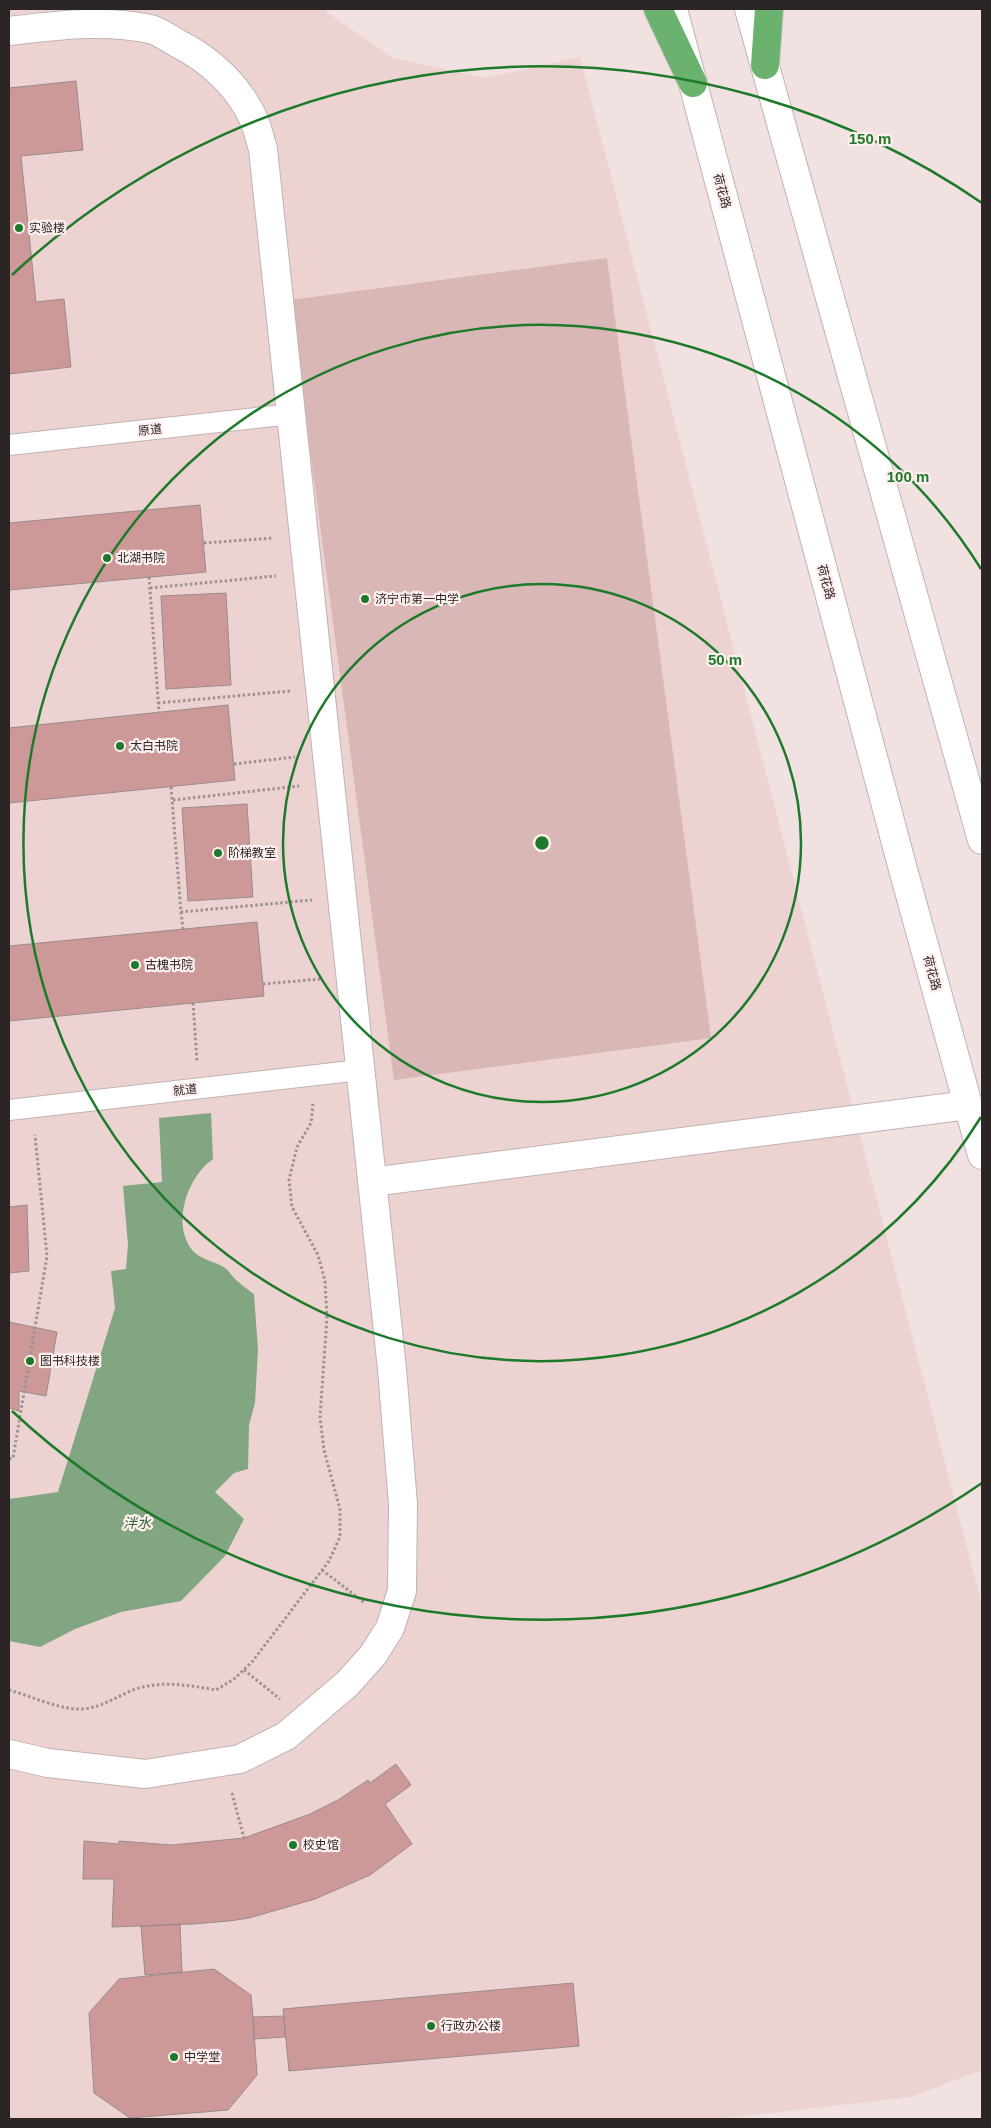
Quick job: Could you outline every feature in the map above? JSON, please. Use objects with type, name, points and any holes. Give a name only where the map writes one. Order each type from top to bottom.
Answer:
[{"type":"highway","points":[[658,9],[693,83]]},
{"type":"highway","points":[[765,65],[769,9]]},
{"type":"street","name":"荷花路","points":[[673,9],[901,863],[982,1155]]},
{"type":"street","points":[[749,9],[982,840]]},
{"type":"street","points":[[9,31],[78,24],[121,25],[152,30],[186,48],[210,64],[227,80],[242,99],[254,120],[263,149],[392,1369],[403,1504],[402,1591],[392,1623],[373,1655],[347,1684],[286,1736],[240,1759],[145,1774],[48,1763],[9,1754]]},
{"type":"street","points":[[372,1182],[968,1105]]},
{"type":"lane","name":"原道","points":[[9,445],[292,414]]},
{"type":"lane","name":"就道","points":[[9,1110],[360,1070]]},
{"type":"path","points":[[204,544],[304,535]]},
{"type":"path","points":[[150,588],[308,573]]},
{"type":"path","points":[[149,577],[159,712]]},
{"type":"path","points":[[158,703],[320,688]]},
{"type":"path","points":[[234,764],[327,754]]},
{"type":"path","points":[[173,800],[330,783]]},
{"type":"path","points":[[172,786],[183,929]]},
{"type":"path","points":[[181,912],[342,897]]},
{"type":"path","points":[[263,984],[350,977]]},
{"type":"path","points":[[193,1002],[198,1089]]},
{"type":"path","points":[[9,1690],[48,1703],[82,1709],[108,1703],[132,1690],[157,1684],[183,1684],[216,1690],[234,1679],[252,1662],[329,1561],[340,1537],[340,1509],[324,1450],[320,1417],[327,1317],[325,1281],[318,1255],[292,1206],[289,1180],[297,1147],[311,1123],[316,1075]]},
{"type":"path","points":[[9,1459],[13,1458],[47,1256],[32,1107]]},
{"type":"path","points":[[322,1570],[392,1623]]},
{"type":"path","points":[[244,1670],[307,1720]]},
{"type":"path","points":[[224,1762],[244,1838]]},
{"type":"shaded area","name":"济宁市第一中学","points":[[9,9],[324,9],[393,58],[486,78],[580,57],[982,1605],[982,2070],[911,2097],[718,2119],[9,2119]]},
{"type":"shaded area","points":[[607,258],[711,1038],[394,1080],[290,300]]},
{"type":"water","name":"泮水","points":[[211,1113],[213,1159],[196,1177],[189,1189],[185,1202],[183,1229],[187,1241],[194,1252],[225,1268],[236,1280],[254,1294],[258,1350],[255,1403],[249,1425],[248,1469],[234,1473],[215,1492],[244,1519],[225,1556],[181,1601],[121,1612],[75,1629],[40,1647],[9,1641],[9,1499],[58,1492],[115,1308],[111,1271],[126,1269],[128,1245],[123,1186],[162,1182],[159,1118]]},
{"type":"building","name":"实验楼","points":[[76,81],[83,150],[21,156],[36,302],[64,299],[71,367],[9,374],[9,88]]},
{"type":"building","name":"北湖书院","points":[[200,505],[206,572],[9,590],[9,523]]},
{"type":"building","points":[[226,593],[231,685],[166,689],[161,596]]},
{"type":"building","name":"太白书院","points":[[228,705],[235,780],[9,803],[9,728]]},
{"type":"building","name":"阶梯教室","points":[[247,804],[253,897],[188,901],[182,808]]},
{"type":"building","name":"古槐书院","points":[[257,922],[264,996],[9,1021],[9,946]]},
{"type":"building","points":[[27,1205],[29,1271],[9,1273],[9,1207]]},
{"type":"building","name":"图书科技楼","points":[[9,1322],[57,1332],[46,1396],[19,1391],[19,1411],[9,1408]]},
{"type":"building","name":"校史馆","points":[[396,1764],[411,1785],[385,1804],[412,1844],[370,1875],[315,1899],[249,1918],[229,1921],[112,1927],[114,1879],[83,1879],[84,1841],[119,1844],[119,1841],[172,1845],[244,1838],[310,1814],[338,1800],[368,1780],[370,1783]]},
{"type":"building","points":[[180,1924],[182,1972],[145,1975],[141,1926]]},
{"type":"building","name":"中学堂","points":[[214,1969],[251,1995],[257,2075],[228,2110],[130,2118],[94,2093],[89,2013],[119,1979]]},
{"type":"building","name":"行政办公楼","points":[[573,1983],[579,2046],[289,2071],[283,2009]]},
{"type":"building","points":[[284,2016],[285,2037],[254,2039],[253,2017]]},
{"type":"place","name":"实验楼","points":[[19,228]]},
{"type":"place","name":"北湖书院","points":[[107,558]]},
{"type":"place","name":"济宁市第一中学","points":[[365,599]]},
{"type":"place","name":"太白书院","points":[[120,746]]},
{"type":"place","name":"阶梯教室","points":[[218,853]]},
{"type":"place","name":"古槐书院","points":[[135,965]]},
{"type":"place","name":"图书科技楼","points":[[30,1361]]},
{"type":"place","name":"校史馆","points":[[293,1845]]},
{"type":"place","name":"行政办公楼","points":[[431,2026]]},
{"type":"place","name":"中学堂","points":[[174,2057]]}]
